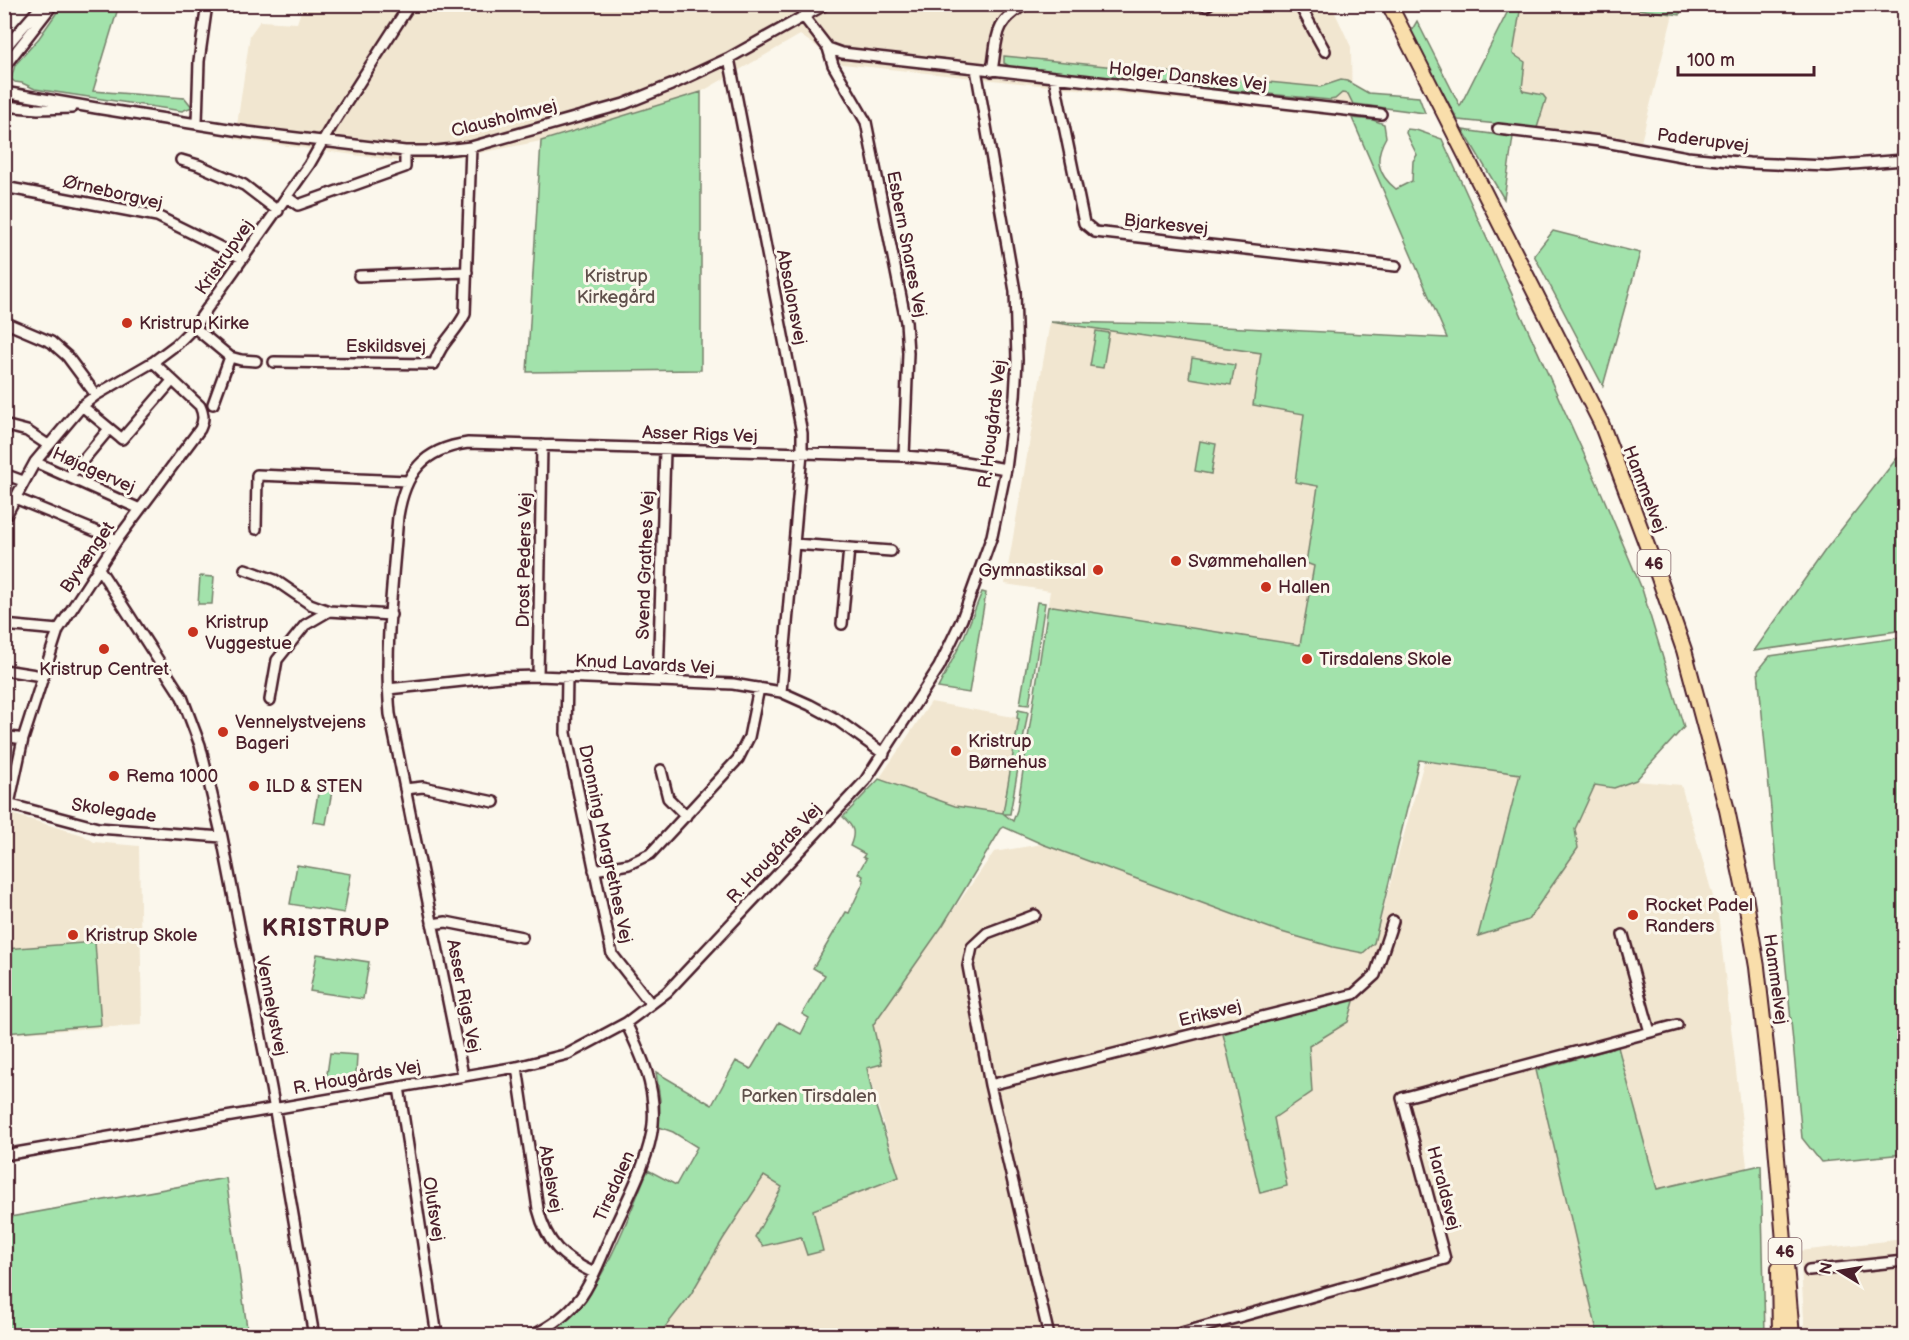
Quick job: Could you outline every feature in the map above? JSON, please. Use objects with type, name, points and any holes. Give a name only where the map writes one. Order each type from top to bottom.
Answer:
[{"type":"highway","name":"Hammelvej","points":[[1389,4],[1601,423],[1677,628],[1706,726],[1744,890],[1766,1039],[1792,1335]]},
{"type":"highway","name":"Hammelvej","points":[[1777,1167],[1780,1335]]},
{"type":"street","points":[[4,41],[28,14],[42,4]]},
{"type":"street","points":[[4,49],[42,4]]},
{"type":"street","points":[[4,67],[53,4]]},
{"type":"street","points":[[197,123],[199,61],[207,4]]},
{"type":"street","name":"Kristrupvej","points":[[4,519],[35,462],[82,406],[96,395],[153,362],[177,344],[194,327],[278,211],[410,4]]},
{"type":"street","name":"Clausholmvej","points":[[4,92],[197,123],[405,151],[436,151],[471,147],[624,104],[729,58],[826,4]]},
{"type":"street","points":[[992,71],[998,33],[1003,21],[1012,12],[1026,4]]},
{"type":"street","points":[[1299,4],[1325,51]]},
{"type":"street","points":[[804,18],[828,48]]},
{"type":"street","name":"Holger Danskes Vej","points":[[828,48],[842,53],[992,71],[1381,114]]},
{"type":"street","name":"Esbern Snares Vej","points":[[828,48],[833,64],[866,122],[906,322],[908,353],[904,456]]},
{"type":"street","name":"Absalonsvej","points":[[729,58],[802,433],[781,692]]},
{"type":"street","name":"R. Hougårds Vej","points":[[4,1155],[517,1067],[568,1054],[626,1023],[667,992],[865,781],[939,667],[962,620],[992,536],[1006,469],[1015,397],[1017,348],[1015,291],[976,69]]},
{"type":"street","name":"Bjarkesvej","points":[[1054,77],[1084,223],[1095,232],[1396,266]]},
{"type":"street","name":"Clausholmvej","points":[[4,106],[38,109],[96,108]]},
{"type":"street","name":"Paderupvej","points":[[1498,129],[1600,141],[1687,157],[1749,163],[1828,166],[1905,160]]},
{"type":"street","name":"Eskildsvej","points":[[274,362],[434,364],[439,349],[458,328],[465,314],[471,147]]},
{"type":"street","points":[[287,197],[298,205],[405,167],[405,151]]},
{"type":"street","points":[[182,160],[244,185],[278,211]]},
{"type":"street","name":"Ørneborgvej","points":[[4,187],[157,216],[242,258]]},
{"type":"street","points":[[358,276],[467,272]]},
{"type":"street","points":[[4,322],[51,342],[67,356],[96,395]]},
{"type":"street","points":[[194,327],[230,357],[256,361]]},
{"type":"street","points":[[213,404],[230,357]]},
{"type":"street","name":"Byvænget","points":[[7,804],[22,739],[58,630],[98,567],[200,429],[203,421],[204,415],[200,406],[153,362]]},
{"type":"street","points":[[82,406],[122,440],[172,381]]},
{"type":"street","points":[[4,425],[27,431],[48,445]]},
{"type":"street","points":[[69,477],[109,429]]},
{"type":"street","name":"Asser Rigs Vej","points":[[463,1075],[390,714],[388,689],[388,654],[398,516],[407,481],[426,458],[452,445],[468,443],[904,456],[954,460],[1006,469]]},
{"type":"street","name":"Drost Peders Vej","points":[[538,676],[542,445]]},
{"type":"street","name":"Svend Grathes Vej","points":[[658,681],[665,450]]},
{"type":"street","name":"Højagervej","points":[[35,462],[140,509]]},
{"type":"street","points":[[4,474],[23,481]]},
{"type":"street","points":[[256,529],[257,475],[407,481]]},
{"type":"street","points":[[15,498],[117,540]]},
{"type":"street","points":[[794,543],[891,551]]},
{"type":"street","points":[[842,624],[849,548]]},
{"type":"street","name":"Vennelystvej","points":[[98,567],[182,698],[200,745],[222,837],[275,1108],[314,1335]]},
{"type":"street","points":[[245,569],[275,580],[310,604],[330,610],[391,615]]},
{"type":"street","points":[[270,700],[277,660],[305,625],[330,610]]},
{"type":"street","points":[[4,625],[58,630]]},
{"type":"street","points":[[4,670],[42,675]]},
{"type":"street","name":"Knud Lavards Vej","points":[[388,689],[500,676],[733,684],[781,692],[836,719],[884,754]]},
{"type":"street","name":"Dronning Margrethes Vej","points":[[567,677],[567,733],[612,954],[651,1004]]},
{"type":"street","points":[[594,870],[629,864],[650,854],[738,759],[749,736],[759,688]]},
{"type":"street","points":[[4,736],[22,739]]},
{"type":"street","points":[[661,770],[668,798],[686,816]]},
{"type":"street","points":[[405,789],[423,788],[494,802]]},
{"type":"street","name":"Skolegade","points":[[7,804],[98,828],[222,837]]},
{"type":"street","points":[[1035,915],[987,933],[972,947],[968,966],[990,1084],[1049,1335]]},
{"type":"street","name":"Eriksvej","points":[[990,1084],[1354,994],[1375,975],[1393,921]]},
{"type":"street","name":"Asser Rigs Vej","points":[[432,924],[446,922],[522,937]]},
{"type":"street","points":[[1623,935],[1650,1032]]},
{"type":"street","name":"Tirsdalen","points":[[531,1335],[546,1329],[567,1313],[582,1295],[648,1151],[653,1123],[652,1089],[645,1061],[626,1023]]},
{"type":"street","name":"Haraldsvej","points":[[1171,1335],[1445,1259],[1402,1098],[1677,1025]]},
{"type":"street","name":"Abelsvej","points":[[517,1067],[538,1209],[543,1228],[550,1241],[561,1253],[574,1263],[594,1273]]},
{"type":"street","name":"Olufsvej","points":[[399,1087],[437,1335]]},
{"type":"street","points":[[1809,1271],[1905,1261]]},
{"type":"shaded area","points":[[1331,4],[1351,47],[1352,118],[842,64],[800,35],[701,92],[541,141],[464,156],[399,161],[235,139],[250,35],[260,21],[297,23],[303,5]]},
{"type":"shaded area","points":[[1518,5],[1629,5],[1629,8],[1673,14],[1641,142],[1513,125],[1505,55]]},
{"type":"shaded area","points":[[1050,322],[1261,353],[1304,414],[1295,482],[1318,486],[1306,563],[1314,566],[1413,738],[1013,822],[1017,810],[1050,591],[1005,584]]},
{"type":"shaded area","name":"Kristrup Børnehus","points":[[931,702],[1019,718],[1003,813],[955,806],[879,779]]},
{"type":"shaded area","points":[[1424,762],[1681,785],[1718,914],[1757,1253],[1760,1335],[659,1336],[691,1294],[723,1239],[780,1151],[798,1216],[899,1177],[867,1068],[882,1064],[873,1025],[994,852],[1042,844],[1278,931],[1363,953],[1374,943]]},
{"type":"shaded area","name":"Kristrup Skole","points":[[5,812],[83,835],[94,842],[139,846],[142,1025],[5,1034]]},
{"type":"shaded area","points":[[1904,1239],[1904,1335],[1805,1335],[1800,1251]]},
{"type":"green space","points":[[1629,4],[1681,5],[1680,15],[1629,8]]},
{"type":"green space","points":[[62,5],[119,5],[93,91],[185,98],[192,107],[182,111],[35,89],[11,79],[15,65],[39,38]]},
{"type":"green space","points":[[1511,5],[1521,5],[1513,54],[1525,62],[1522,89],[1543,95],[1546,99],[1537,128],[1458,120],[1410,33],[1417,21],[1460,106]]},
{"type":"green space","points":[[1004,56],[1320,87],[1341,80],[1368,93],[1419,97],[1425,113],[1353,104],[1348,94],[1342,93],[1330,100],[1014,69],[1004,63]]},
{"type":"green space","name":"Kristrup Kirkegård","points":[[701,92],[701,370],[527,372],[541,141]]},
{"type":"green space","name":"Parken Tirsdalen","points":[[1352,118],[1373,120],[1384,124],[1386,137],[1380,152],[1379,165],[1385,178],[1396,189],[1412,181],[1413,161],[1417,155],[1406,133],[1407,129],[1442,139],[1602,494],[1642,589],[1684,727],[1636,780],[1614,788],[1595,785],[1575,829],[1578,848],[1528,920],[1478,936],[1520,774],[1419,760],[1374,943],[1363,953],[1278,931],[1042,844],[1004,827],[943,925],[873,1025],[882,1064],[867,1068],[874,1101],[899,1177],[813,1210],[823,1251],[807,1255],[801,1237],[763,1246],[755,1237],[782,1187],[764,1176],[691,1294],[659,1335],[546,1335],[582,1303],[596,1283],[620,1238],[648,1170],[676,1185],[697,1147],[673,1132],[659,1127],[660,1100],[656,1072],[712,1105],[736,1061],[751,1069],[779,1022],[801,1034],[809,1018],[802,1014],[825,975],[813,968],[846,912],[849,913],[864,881],[863,876],[858,873],[866,859],[863,857],[865,854],[850,846],[853,830],[843,817],[879,779],[955,806],[1003,813],[1019,719],[1017,718],[1018,710],[1028,712],[1010,814],[1004,814],[1013,821],[1017,810],[1048,607],[1300,645],[1314,566],[1306,563],[1318,486],[1295,482],[1304,414],[1253,405],[1261,353],[1050,322],[1164,324],[1447,338]]},
{"type":"green space","points":[[1463,130],[1513,137],[1504,199]]},
{"type":"green space","points":[[1553,231],[1640,253],[1603,386],[1534,255]]},
{"type":"green space","points":[[1096,331],[1109,333],[1103,368],[1090,366]]},
{"type":"green space","points":[[1192,358],[1235,365],[1231,385],[1189,378]]},
{"type":"green space","points":[[1200,441],[1216,444],[1211,474],[1195,471]]},
{"type":"green space","points":[[1904,449],[1904,630],[1754,651],[1826,549]]},
{"type":"green space","points":[[200,576],[214,577],[212,604],[198,604]]},
{"type":"green space","points":[[982,592],[986,593],[969,693],[938,688],[964,637]]},
{"type":"green space","points":[[1037,602],[1045,603],[1029,705],[1020,704]]},
{"type":"green space","points":[[1904,637],[1904,1013],[1899,1014],[1904,1078],[1904,1154],[1821,1162],[1802,1138],[1758,671],[1770,656]]},
{"type":"green space","points":[[319,788],[332,791],[326,824],[313,822]]},
{"type":"green space","points":[[297,865],[351,874],[344,913],[290,904]]},
{"type":"green space","points":[[95,942],[101,1025],[5,1033],[5,949]]},
{"type":"green space","points":[[317,954],[369,962],[363,999],[310,991]]},
{"type":"green space","points":[[1355,998],[1348,1022],[1309,1046],[1312,1092],[1274,1118],[1287,1186],[1260,1193],[1223,1034]]},
{"type":"green space","points":[[1618,1047],[1657,1189],[1761,1165],[1765,1335],[1662,1335],[1661,1327],[1618,1335],[1598,1335],[1536,1070]]},
{"type":"green space","points":[[330,1053],[357,1055],[356,1075],[326,1081]]},
{"type":"green space","points":[[226,1178],[248,1335],[5,1335],[5,1218]]},
{"type":"place","name":"Kristrup Kirke","points":[[127,323]]},
{"type":"place","name":"Svømmehallen","points":[[1176,561]]},
{"type":"place","name":"Gymnastiksal","points":[[1098,570]]},
{"type":"place","name":"Hallen","points":[[1266,587]]},
{"type":"place","name":"Kristrup Vuggestue","points":[[193,632]]},
{"type":"place","name":"Kristrup Centret","points":[[104,649]]},
{"type":"place","name":"Tirsdalens Skole","points":[[1307,659]]},
{"type":"place","name":"Vennelystvejens Bageri","points":[[223,732]]},
{"type":"place","name":"Kristrup Børnehus","points":[[956,751]]},
{"type":"place","name":"Rema 1000","points":[[114,776]]},
{"type":"place","name":"ILD & STEN","points":[[254,786]]},
{"type":"place","name":"Rocket Padel Randers","points":[[1633,915]]},
{"type":"place","name":"Kristrup Skole","points":[[73,935]]},
{"type":"district","name":"KRISTRUP","points":[[326,928]]}]
